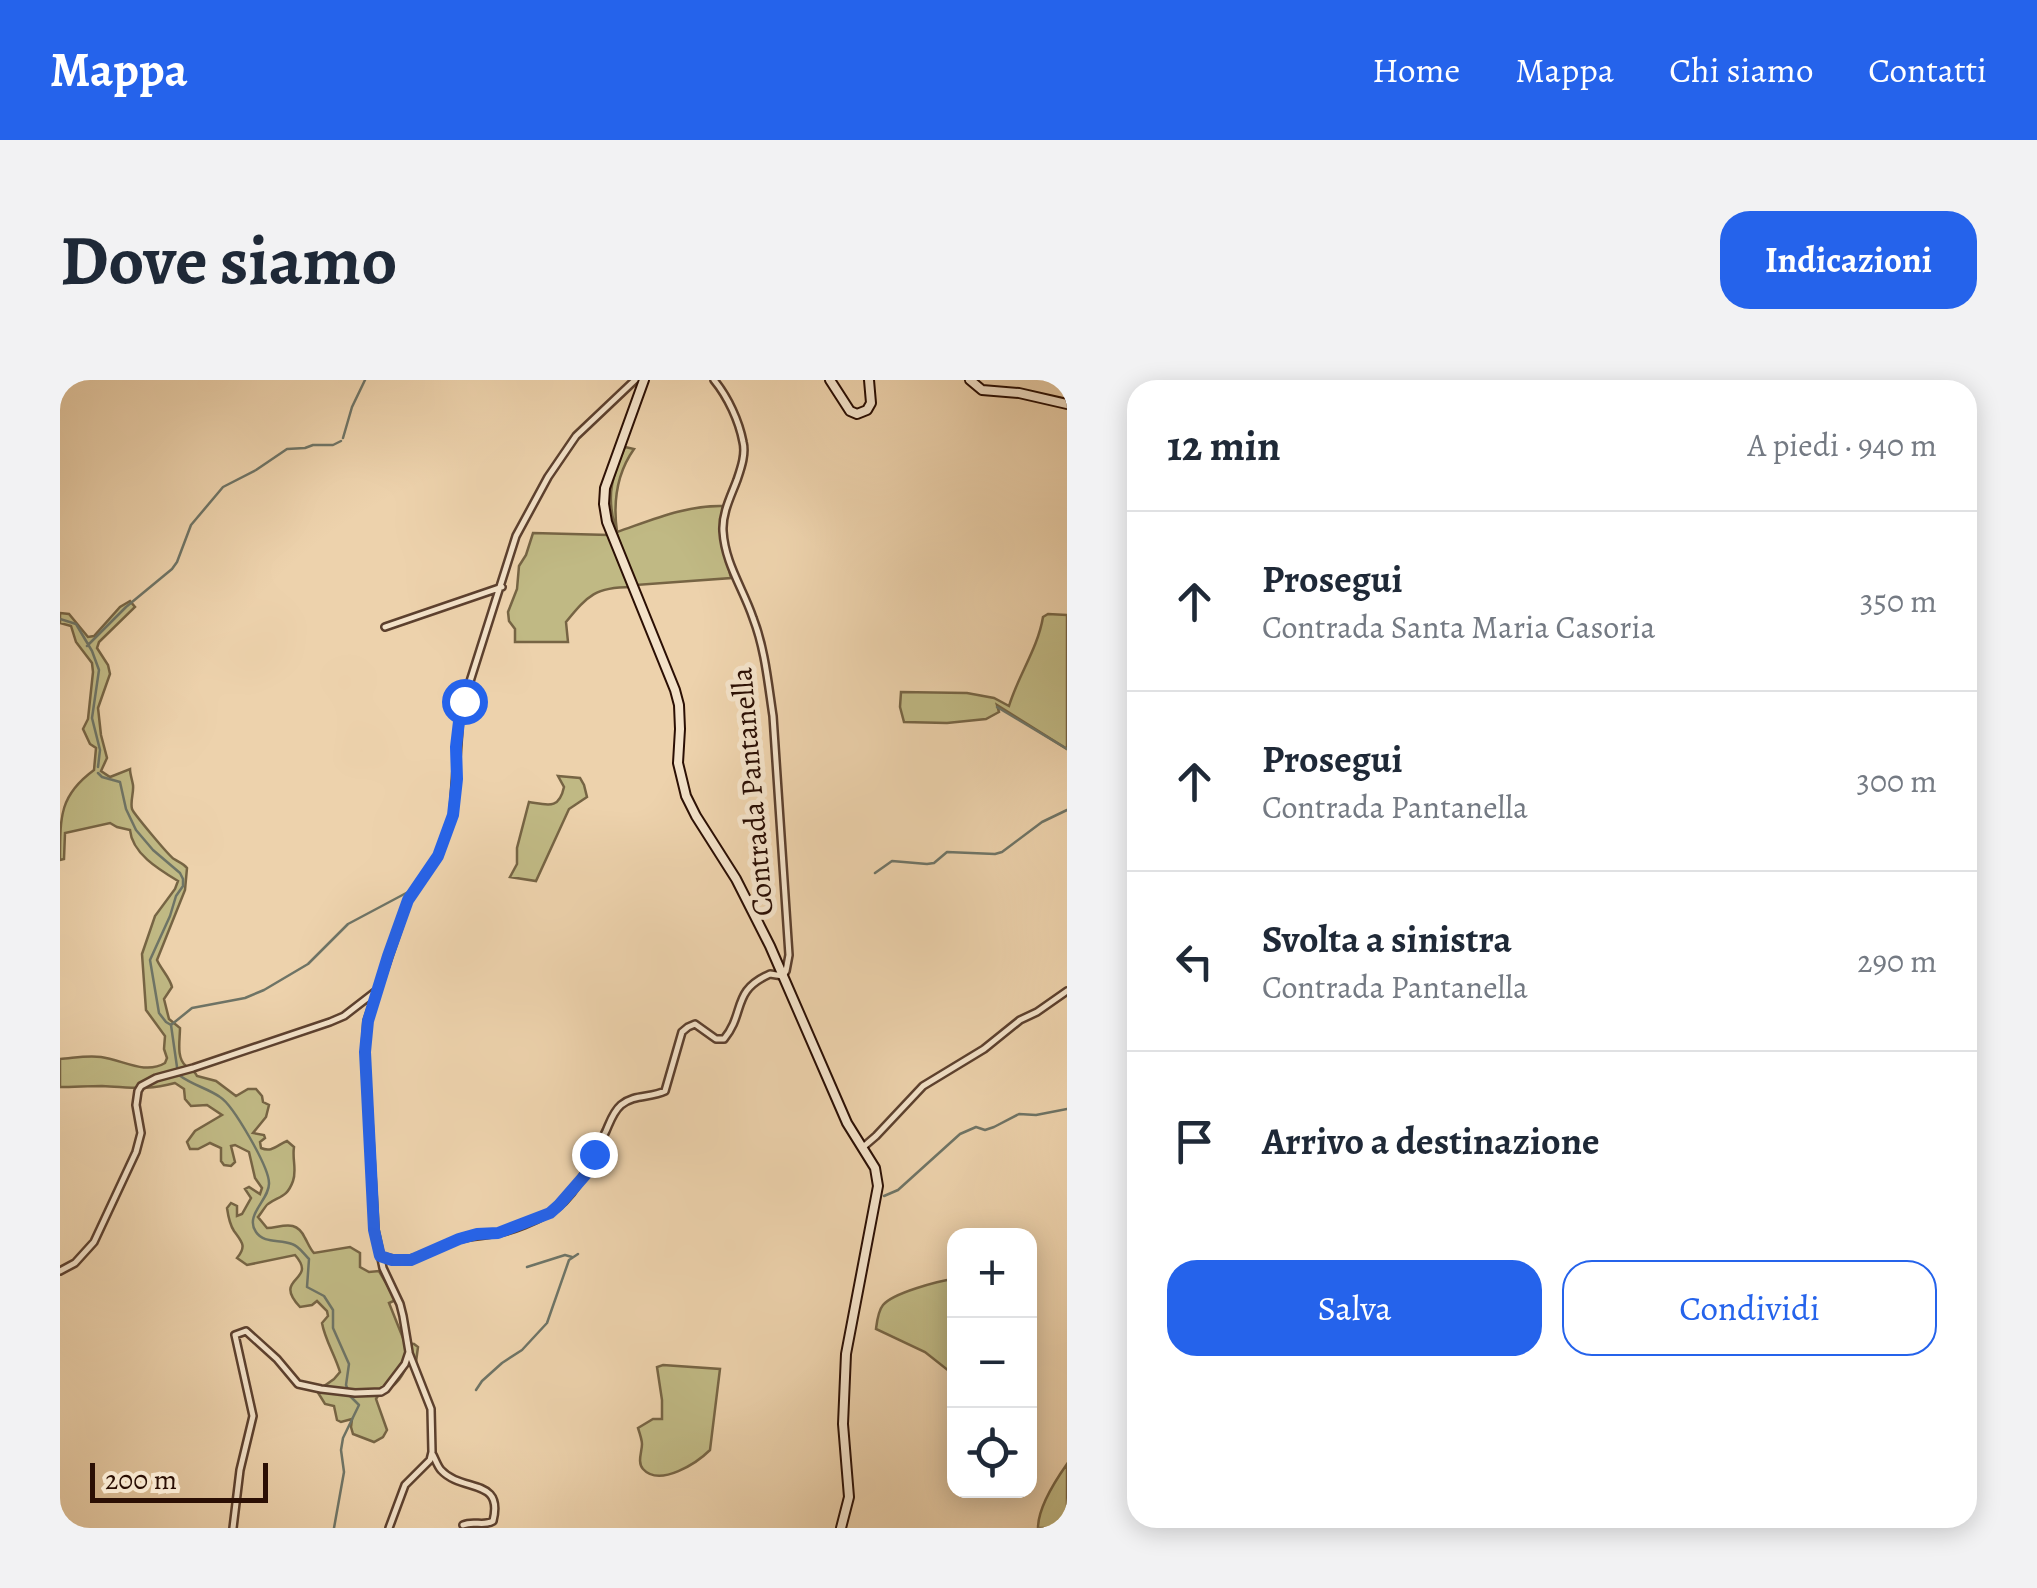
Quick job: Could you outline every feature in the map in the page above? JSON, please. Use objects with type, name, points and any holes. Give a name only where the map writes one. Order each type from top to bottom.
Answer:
[{"type":"street","points":[[389,1528],[405,1485],[430,1460],[431,1409],[409,1352],[400,1304],[383,1268],[374,1230],[365,1052],[368,1021],[408,900],[438,856],[453,815],[460,713],[516,536],[576,436],[636,380]]},
{"type":"street","name":"Contrada Pantanella","points":[[644,380],[605,488],[604,504],[606,522],[675,690],[680,728],[678,763],[686,796],[736,878],[770,946],[846,1122],[875,1168],[878,1186],[846,1354],[843,1424],[850,1496],[842,1528]]},
{"type":"street","name":"Contrada Pantanella","points":[[714,380],[724,392],[744,445],[722,528],[732,573],[754,618],[773,716],[789,954],[783,976]]},
{"type":"street","points":[[830,380],[850,411],[857,414],[868,410],[869,380]]},
{"type":"street","points":[[970,380],[982,390],[1019,393],[1067,404]]},
{"type":"street","points":[[385,626],[502,587]]},
{"type":"street","points":[[380,1256],[411,1260],[459,1239],[498,1233],[550,1213],[586,1174],[616,1109],[626,1101],[664,1091],[682,1032],[695,1024],[716,1039],[724,1039],[742,995],[750,986],[770,974],[783,976]]},
{"type":"street","points":[[60,1270],[75,1263],[94,1242],[136,1152],[141,1134],[136,1105],[141,1086],[330,1022],[378,990]]},
{"type":"street","points":[[862,1148],[923,1086],[1067,991]]},
{"type":"street","points":[[233,1528],[240,1470],[253,1416],[235,1335],[246,1330],[298,1384],[355,1394],[386,1389],[397,1377],[409,1352]]},
{"type":"street","points":[[432,1452],[442,1472],[487,1491],[496,1502],[493,1521],[463,1525]]},
{"type":"shaded area","points":[[625,447],[634,449],[618,489],[617,532],[612,511],[613,480]]},
{"type":"shaded area","points":[[723,506],[721,536],[731,578],[636,585],[617,532],[682,511]]},
{"type":"shaded area","points":[[533,533],[609,535],[631,587],[601,591],[587,599],[566,622],[568,642],[515,642],[508,612],[517,589],[519,566]]},
{"type":"shaded area","points":[[130,601],[135,607],[97,648],[110,674],[98,708],[107,758],[101,771],[110,777],[130,769],[132,809],[166,851],[187,868],[185,890],[157,960],[172,987],[164,999],[169,1019],[180,1028],[183,1063],[197,1076],[216,1081],[236,1096],[256,1089],[269,1105],[266,1117],[253,1133],[264,1135],[261,1148],[271,1149],[287,1141],[294,1147],[291,1187],[258,1217],[267,1228],[298,1228],[314,1253],[350,1247],[360,1253],[360,1267],[369,1272],[379,1271],[396,1300],[389,1303],[405,1343],[418,1347],[416,1362],[409,1359],[399,1380],[376,1399],[387,1430],[374,1442],[353,1434],[352,1419],[337,1420],[334,1406],[325,1404],[317,1391],[340,1372],[322,1323],[327,1311],[317,1301],[300,1307],[292,1297],[292,1284],[302,1270],[295,1255],[247,1265],[237,1258],[242,1244],[231,1226],[227,1208],[231,1203],[237,1206],[237,1216],[242,1214],[251,1198],[245,1189],[249,1187],[260,1194],[262,1188],[255,1178],[249,1152],[231,1146],[235,1162],[224,1165],[221,1148],[210,1143],[190,1149],[187,1142],[195,1131],[222,1115],[207,1105],[191,1106],[184,1089],[175,1083],[147,1088],[60,1087],[60,1059],[96,1056],[150,1068],[165,1063],[167,1058],[165,1036],[146,1010],[142,954],[155,916],[178,881],[141,853],[130,830],[110,823],[65,833],[64,859],[60,860],[64,808],[74,788],[94,770],[96,748],[83,729],[88,719],[92,663],[76,642],[71,626],[60,623],[60,613],[69,614],[88,637],[94,636]]},
{"type":"shaded area","points":[[1067,615],[1067,749],[997,705],[999,712],[986,719],[904,722],[901,692],[967,693],[994,698],[1009,706],[1043,617]]},
{"type":"shaded area","points":[[558,776],[580,778],[587,797],[569,809],[536,881],[510,877],[517,864],[517,848],[529,802],[556,803],[564,787]]},
{"type":"shaded area","points":[[947,1280],[947,1369],[925,1352],[876,1329],[880,1310],[888,1301]]},
{"type":"shaded area","points":[[657,1367],[720,1369],[710,1450],[688,1466],[659,1476],[641,1466],[638,1428],[653,1419],[662,1419]]},
{"type":"shaded area","points":[[1067,1464],[1067,1528],[1038,1528],[1044,1503]]},
{"type":"waterway","points":[[343,438],[365,380]]},
{"type":"waterway","points":[[87,646],[172,569],[191,525],[223,487],[287,449],[341,441]]},
{"type":"waterway","points":[[60,619],[76,624],[99,670],[92,718],[100,750],[98,767]]},
{"type":"waterway","points":[[997,707],[1067,749]]},
{"type":"waterway","points":[[98,773],[120,782],[136,830],[183,879],[150,960],[159,1013],[171,1025],[177,1067]]},
{"type":"waterway","points":[[875,873],[892,861],[927,864],[947,852],[1002,852],[1042,822],[1067,810]]},
{"type":"waterway","points":[[171,1025],[192,1008],[245,998],[264,990],[308,964],[348,924],[410,891]]},
{"type":"waterway","points":[[179,1075],[226,1102],[257,1151],[269,1183],[253,1226],[263,1238],[295,1245],[309,1259],[307,1287],[324,1296],[333,1310],[333,1328],[349,1364],[348,1390]]},
{"type":"waterway","points":[[884,1196],[898,1190],[960,1134],[976,1127],[994,1127],[1019,1114],[1067,1109]]},
{"type":"waterway","points":[[476,1390],[547,1323],[569,1260],[578,1254]]},
{"type":"waterway","points":[[527,1267],[565,1255],[572,1257]]},
{"type":"waterway","points":[[334,1528],[344,1472],[343,1438],[359,1405],[349,1395]]},
{"type":"route","points":[[464,701],[456,747],[453,815],[438,856],[408,900],[368,1021],[365,1052],[374,1230],[380,1256],[402,1262],[411,1260],[459,1239],[498,1233],[550,1213],[586,1174],[594,1154]]}]
